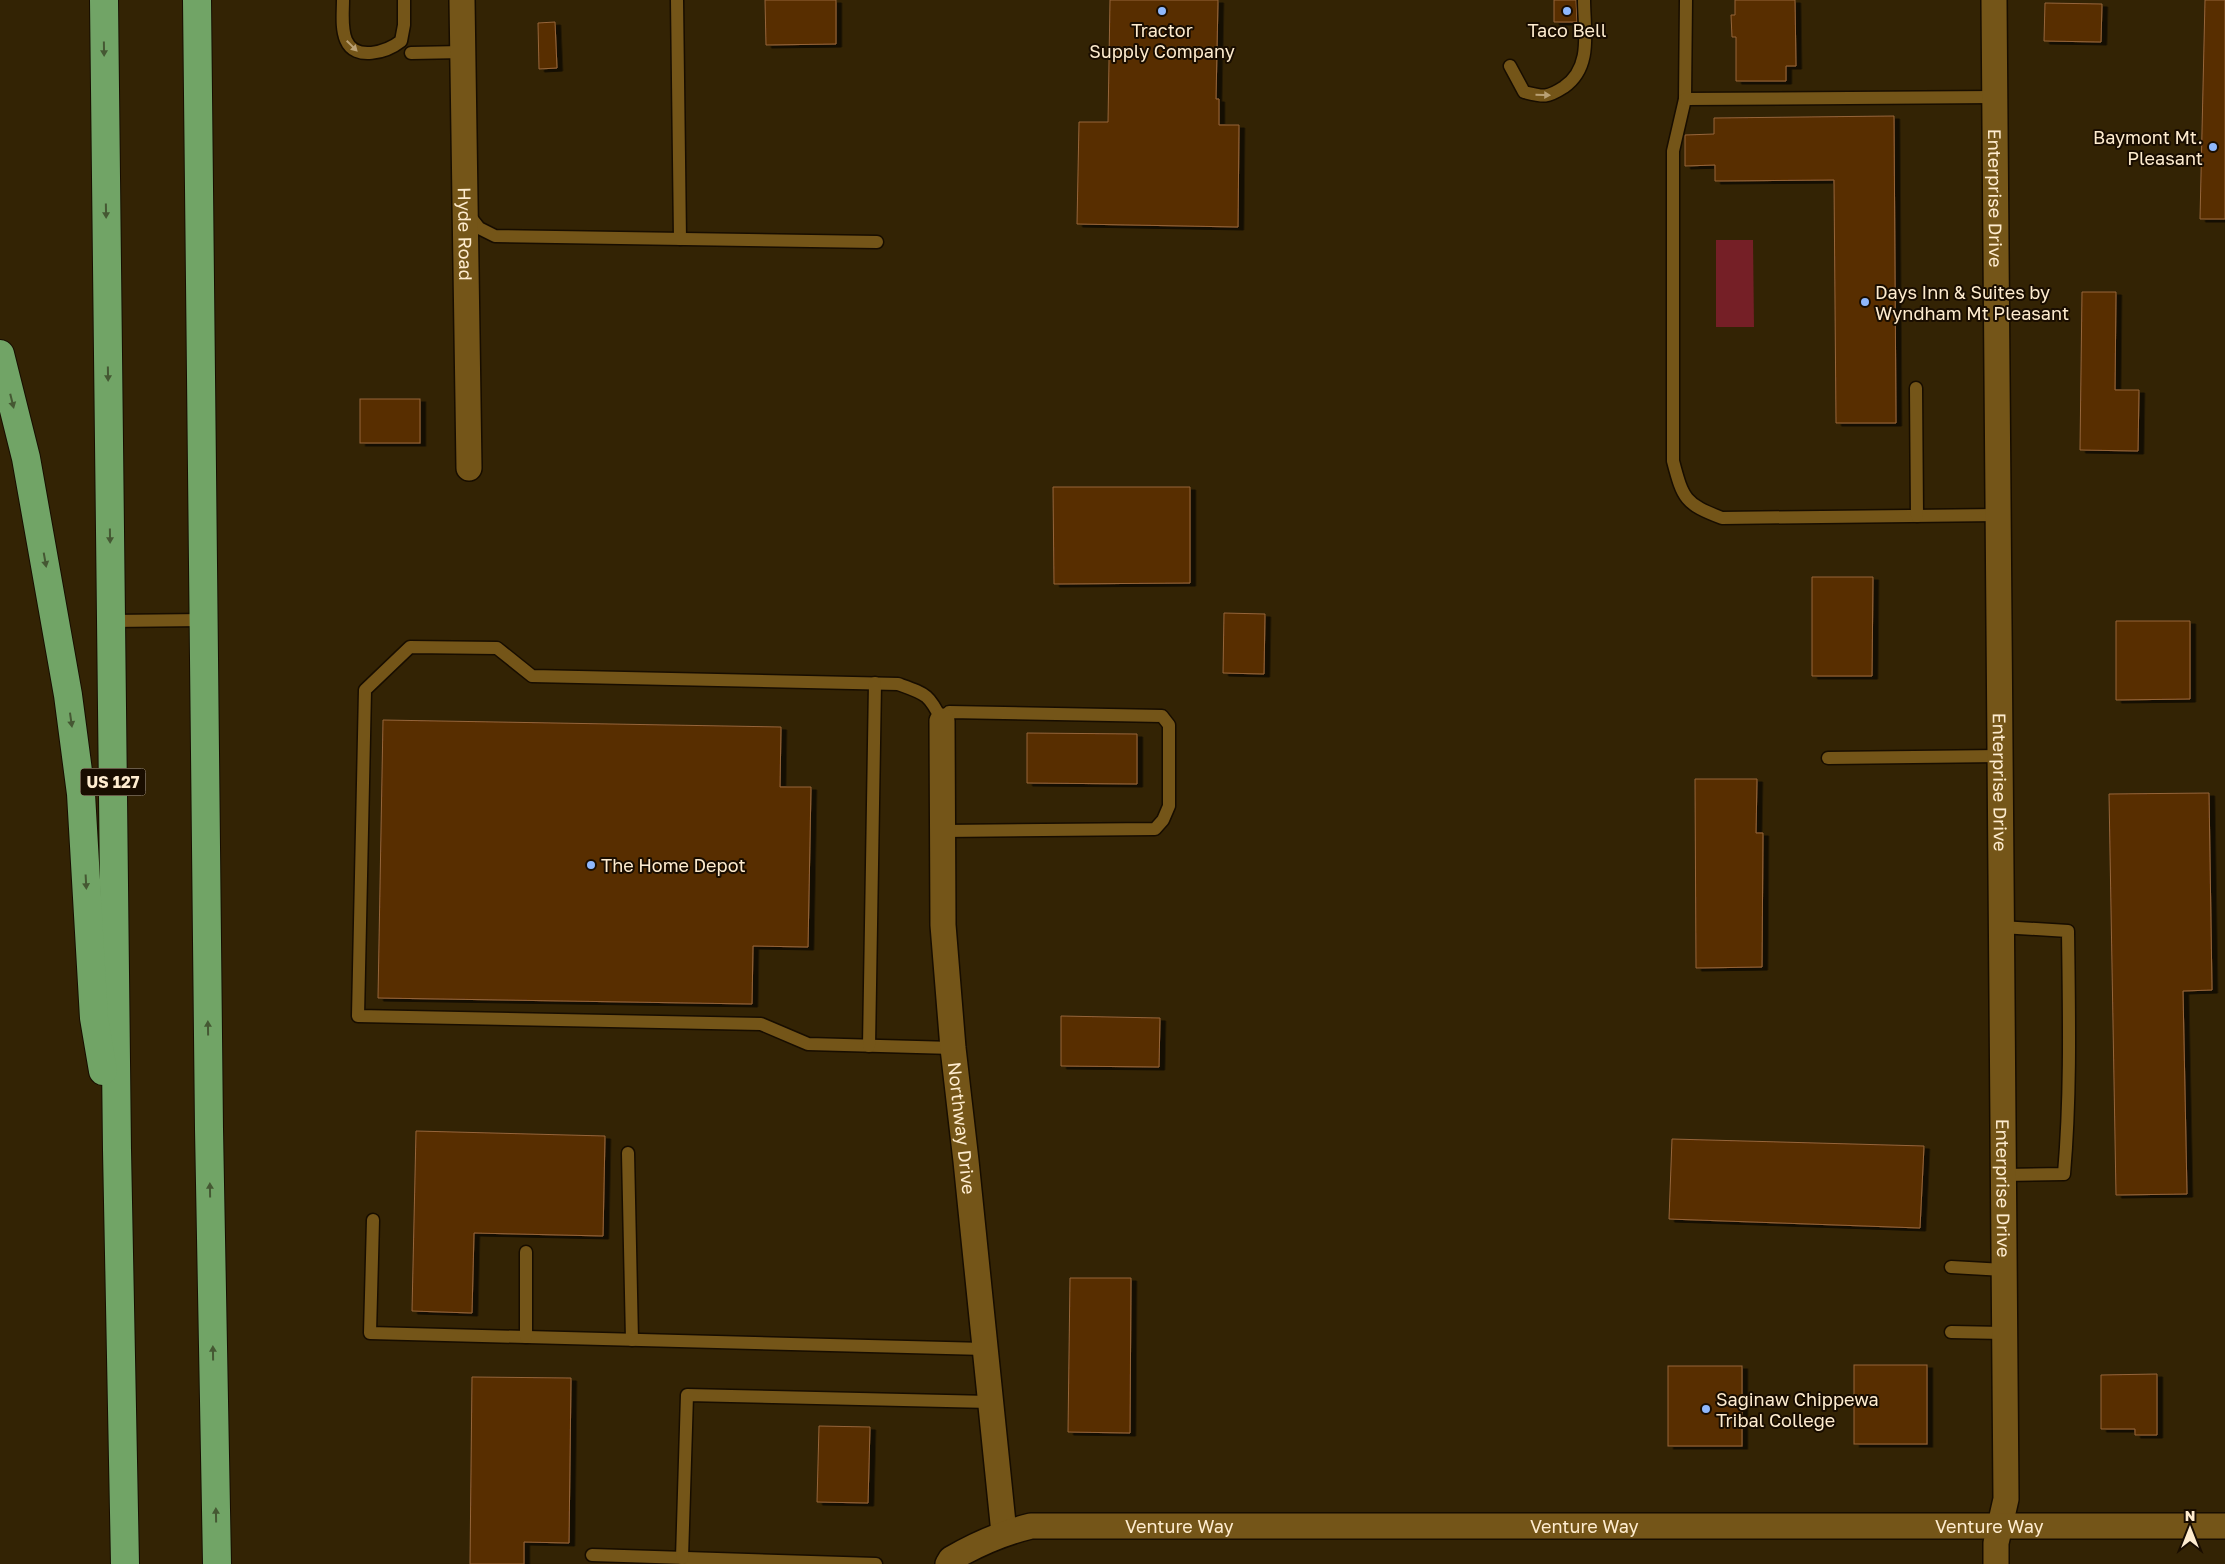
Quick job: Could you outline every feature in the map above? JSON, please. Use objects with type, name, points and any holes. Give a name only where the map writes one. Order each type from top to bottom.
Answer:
[{"type":"highway","name":"US 127","points":[[104,0],[117,1150],[125,1564]]},
{"type":"highway","points":[[197,0],[217,1564]]},
{"type":"highway","points":[[0,354],[26,458],[68,695],[81,794],[94,1018],[117,1150]]},
{"type":"street","name":"Hyde Road","points":[[462,0],[468,468]]},
{"type":"street","name":"Enterprise Drive","points":[[1994,0],[2006,1499],[1996,1543],[1996,1564]]},
{"type":"street","name":"Northway Drive","points":[[942,721],[943,925],[953,1048],[1004,1533]]},
{"type":"street","name":"Venture Way","points":[[949,1562],[981,1542],[1004,1533],[1031,1526],[2225,1526]]},
{"type":"lane","points":[[343,0],[343,29],[346,40],[358,52],[371,53],[392,48],[401,41],[404,25],[404,0]]},
{"type":"lane","points":[[677,0],[680,239]]},
{"type":"lane","points":[[1510,66],[1524,92],[1540,96],[1554,94],[1574,80],[1585,56],[1584,0]]},
{"type":"lane","points":[[1686,0],[1685,99],[1673,151],[1673,461],[1680,489],[1696,508],[1722,518],[1998,515]]},
{"type":"lane","points":[[411,52],[463,52]]},
{"type":"lane","points":[[1685,99],[1995,97]]},
{"type":"lane","points":[[466,212],[479,228],[495,236],[877,242]]},
{"type":"lane","points":[[1916,388],[1917,516]]},
{"type":"lane","points":[[111,621],[204,620]]},
{"type":"lane","points":[[943,831],[1155,829],[1163,820],[1169,806],[1169,724],[1162,716],[1047,713],[949,712],[942,721],[932,700],[916,690],[898,684],[532,676],[497,648],[410,647],[365,690],[358,1016],[760,1024],[808,1044],[953,1048]]},
{"type":"lane","points":[[869,1046],[875,683]]},
{"type":"lane","points":[[1828,758],[2000,756]]},
{"type":"lane","points":[[2001,928],[2068,931],[2069,1020],[2068,1126],[2064,1174],[2003,1175]]},
{"type":"lane","points":[[628,1153],[632,1340]]},
{"type":"lane","points":[[373,1220],[370,1333],[985,1349]]},
{"type":"lane","points":[[526,1252],[526,1337]]},
{"type":"lane","points":[[1951,1267],[2004,1270]]},
{"type":"lane","points":[[1951,1332],[2004,1333]]},
{"type":"lane","points":[[682,1558],[688,1396],[990,1402]]},
{"type":"lane","points":[[592,1555],[876,1564]]},
{"type":"shaded area","points":[[1716,240],[1753,240],[1754,327],[1716,327]]},
{"type":"building","points":[[765,0],[836,0],[836,44],[766,45]]},
{"type":"building","points":[[1110,0],[1218,0],[1216,99],[1219,99],[1219,125],[1239,125],[1238,227],[1077,224],[1079,122],[1108,122]]},
{"type":"building","name":"Taco Bell","points":[[1554,0],[1576,0],[1577,22],[1554,22]]},
{"type":"building","points":[[1735,0],[1795,0],[1796,66],[1786,66],[1786,81],[1736,81],[1736,37],[1732,37],[1731,15],[1735,15]]},
{"type":"building","name":"Baymont Mt. Pleasant","points":[[2205,0],[2225,0],[2225,219],[2200,219]]},
{"type":"building","points":[[2045,3],[2102,4],[2101,42],[2044,41]]},
{"type":"building","points":[[555,22],[557,68],[539,69],[538,23]]},
{"type":"building","name":"Days Inn & Suites by Wyndham Mt Pleasant","points":[[1894,116],[1896,423],[1836,423],[1834,180],[1715,181],[1715,165],[1685,166],[1685,135],[1714,134],[1714,118]]},
{"type":"building","points":[[2082,292],[2116,292],[2115,390],[2139,390],[2138,451],[2080,450]]},
{"type":"building","points":[[360,399],[420,399],[420,443],[360,443]]},
{"type":"building","points":[[1053,487],[1190,487],[1190,583],[1054,584]]},
{"type":"building","points":[[1812,577],[1873,577],[1872,676],[1812,676]]},
{"type":"building","points":[[1224,613],[1265,614],[1264,674],[1223,673]]},
{"type":"building","points":[[2116,621],[2190,621],[2190,699],[2116,700]]},
{"type":"building","points":[[383,720],[781,727],[780,787],[811,787],[808,947],[753,946],[752,1004],[378,998]]},
{"type":"building","points":[[1027,733],[1137,734],[1137,784],[1027,783]]},
{"type":"building","points":[[1695,779],[1757,779],[1756,833],[1763,833],[1762,967],[1696,968]]},
{"type":"building","points":[[2209,793],[2212,990],[2183,991],[2187,1194],[2116,1195],[2109,794]]},
{"type":"building","points":[[1061,1016],[1160,1018],[1159,1067],[1061,1066]]},
{"type":"building","points":[[416,1131],[605,1136],[603,1236],[474,1233],[472,1313],[412,1311]]},
{"type":"building","points":[[1672,1139],[1924,1146],[1920,1228],[1669,1219]]},
{"type":"building","points":[[1070,1278],[1131,1278],[1130,1433],[1068,1432]]},
{"type":"building","points":[[1854,1365],[1927,1365],[1927,1444],[1854,1444]]},
{"type":"building","points":[[1668,1366],[1742,1366],[1742,1446],[1668,1446]]},
{"type":"building","points":[[2157,1374],[2157,1435],[2135,1435],[2135,1429],[2101,1429],[2101,1375]]},
{"type":"building","points":[[472,1377],[571,1378],[569,1543],[524,1542],[524,1564],[470,1564]]},
{"type":"building","points":[[819,1426],[870,1427],[868,1503],[817,1502]]},
{"type":"place","name":"Tractor Supply Company","points":[[1162,11]]},
{"type":"place","name":"Taco Bell","points":[[1567,11]]},
{"type":"place","name":"Baymont Mt. Pleasant","points":[[2213,147]]},
{"type":"place","name":"Days Inn & Suites by Wyndham Mt Pleasant","points":[[1865,302]]},
{"type":"place","name":"The Home Depot","points":[[591,865]]},
{"type":"place","name":"Saginaw Chippewa Tribal College","points":[[1706,1409]]}]
